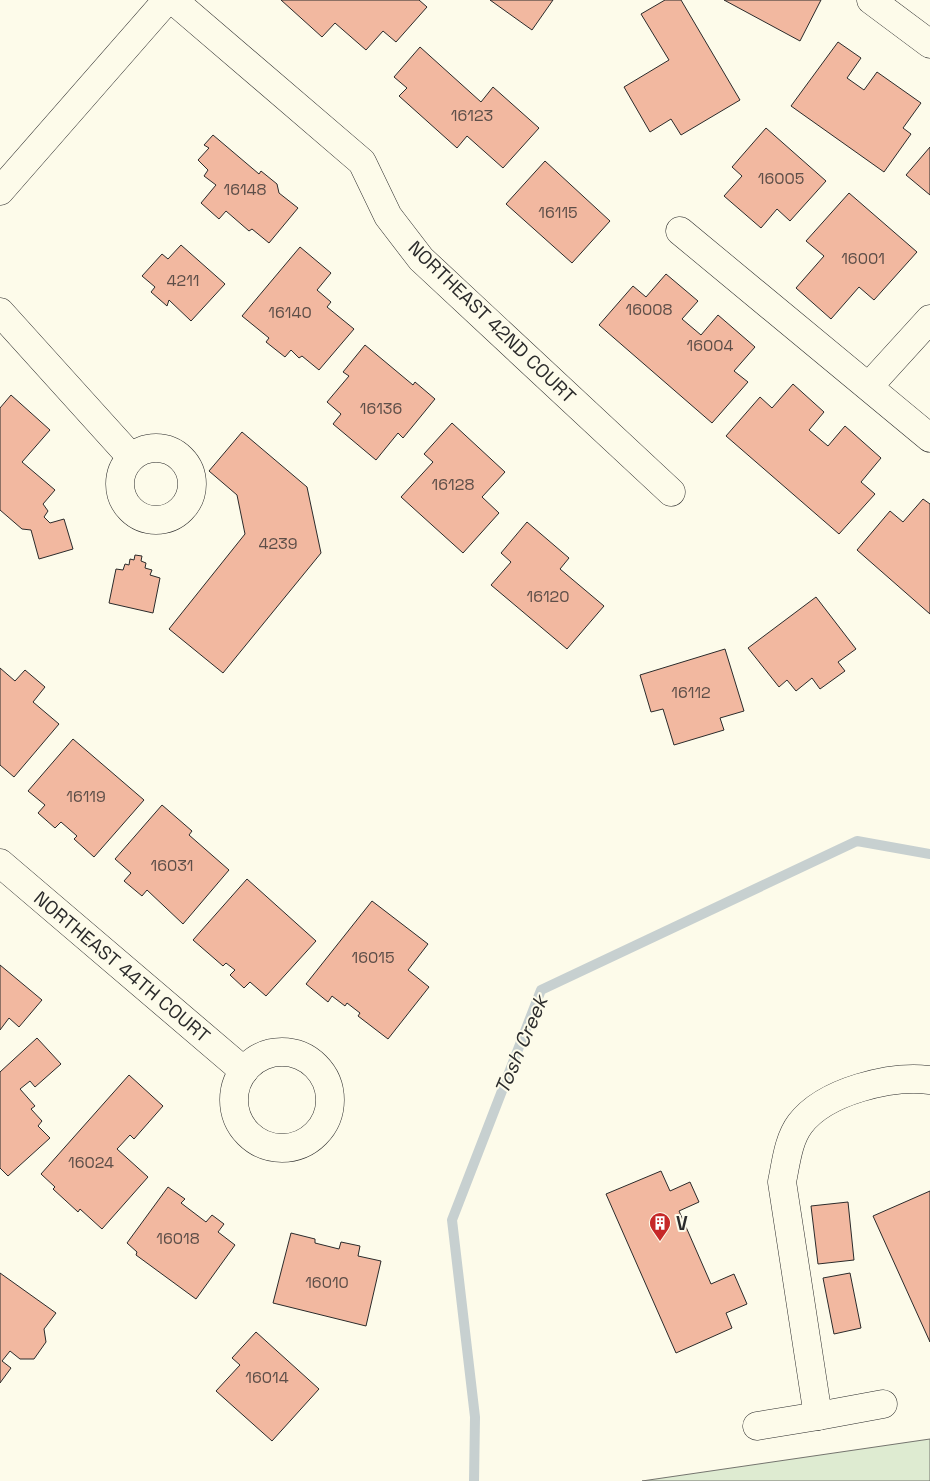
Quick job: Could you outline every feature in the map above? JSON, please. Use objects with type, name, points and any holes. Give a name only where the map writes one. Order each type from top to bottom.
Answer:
[{"type":"street","points":[[0,191],[167,0]]},
{"type":"street","name":"NORTHEAST 42ND COURT","points":[[173,0],[362,162],[388,216],[421,259],[671,492]]},
{"type":"street","points":[[871,0],[930,44]]},
{"type":"street","points":[[680,231],[930,438]]},
{"type":"street","points":[[0,312],[131,457]]},
{"type":"street","points":[[869,386],[930,319]]},
{"type":"street","name":"NORTHEAST 44TH COURT","points":[[0,863],[244,1071]]},
{"type":"street","points":[[818,1416],[782,1182],[790,1146],[800,1124],[826,1102],[853,1088],[888,1081],[930,1080]]},
{"type":"street","points":[[757,1426],[883,1404]]},
{"type":"green space","points":[[930,1439],[930,1481],[642,1481]]},
{"type":"building","points":[[281,0],[419,0],[427,7],[396,42],[383,31],[366,50],[335,23],[322,37]]},
{"type":"building","points":[[490,0],[553,0],[532,30]]},
{"type":"building","points":[[665,0],[681,0],[740,100],[681,135],[671,119],[650,132],[624,87],[669,60],[641,14]]},
{"type":"building","points":[[724,0],[821,0],[800,41]]},
{"type":"building","points":[[838,42],[861,58],[847,78],[864,90],[877,72],[921,103],[903,128],[911,134],[884,172],[791,106]]},
{"type":"building","points":[[420,47],[481,102],[493,87],[539,128],[503,168],[467,136],[457,148],[399,96],[407,88],[394,77]]},
{"type":"building","points":[[766,128],[826,181],[790,221],[777,209],[761,228],[724,196],[742,176],[732,167]]},
{"type":"building","points":[[213,135],[259,174],[261,171],[277,184],[279,193],[298,208],[269,243],[252,229],[249,231],[226,211],[219,219],[201,203],[216,185],[204,176],[208,170],[198,160],[209,148],[204,145]]},
{"type":"building","points":[[930,147],[930,195],[906,175]]},
{"type":"building","points":[[545,161],[610,221],[572,263],[506,204]]},
{"type":"building","points":[[849,193],[917,252],[874,300],[859,287],[831,319],[796,288],[824,256],[806,241]]},
{"type":"building","points":[[181,245],[225,284],[191,321],[169,300],[167,306],[151,292],[155,287],[142,276],[162,254],[168,259]]},
{"type":"building","points":[[300,247],[331,273],[317,290],[331,302],[327,307],[354,329],[319,370],[302,356],[299,358],[291,350],[285,357],[266,342],[269,338],[242,316]]},
{"type":"building","points":[[666,274],[698,301],[682,319],[701,335],[718,315],[755,347],[734,371],[748,382],[712,423],[599,325],[633,286],[646,297]]},
{"type":"building","points":[[365,345],[413,385],[415,382],[435,399],[403,438],[398,433],[376,460],[333,424],[341,414],[327,402],[349,376],[343,372]]},
{"type":"building","points":[[793,384],[824,412],[809,430],[828,446],[845,426],[881,458],[861,482],[875,494],[839,534],[726,436],[760,397],[772,408]]},
{"type":"building","points":[[11,395],[50,430],[22,462],[55,490],[43,504],[48,511],[44,517],[50,523],[64,519],[73,549],[39,559],[31,530],[22,529],[0,510],[0,408]]},
{"type":"building","points":[[452,423],[505,472],[482,497],[499,513],[463,553],[401,497],[433,462],[424,454]]},
{"type":"building","points":[[242,432],[307,487],[321,553],[223,673],[169,629],[245,534],[237,495],[209,471]]},
{"type":"building","points":[[923,499],[930,504],[930,614],[857,550],[890,511],[903,522]]},
{"type":"building","points":[[527,522],[569,558],[560,569],[604,606],[567,649],[491,585],[511,562],[501,553]]},
{"type":"building","points":[[135,555],[142,556],[141,561],[146,563],[145,568],[152,570],[150,575],[160,578],[153,613],[109,603],[116,569],[123,570],[125,564],[129,565],[130,559],[134,560]]},
{"type":"building","points":[[816,597],[856,649],[838,662],[845,671],[820,689],[812,678],[796,691],[787,680],[779,687],[748,648]]},
{"type":"building","points":[[725,649],[744,711],[720,718],[724,730],[674,745],[663,709],[651,712],[640,675]]},
{"type":"building","points":[[0,668],[15,681],[25,670],[45,687],[33,702],[59,724],[14,777],[0,765]]},
{"type":"building","points":[[73,739],[144,800],[94,857],[74,839],[77,836],[61,822],[55,828],[38,813],[45,805],[28,791]]},
{"type":"building","points":[[162,805],[192,831],[189,835],[229,870],[183,924],[147,890],[142,896],[124,881],[131,873],[115,859]]},
{"type":"building","points":[[247,879],[316,941],[266,996],[250,982],[244,988],[230,975],[235,970],[226,963],[223,966],[193,940]]},
{"type":"building","points":[[372,901],[428,944],[408,970],[429,987],[388,1039],[358,1016],[360,1013],[347,1003],[345,1006],[332,996],[328,1002],[306,984]]},
{"type":"building","points":[[0,965],[42,1000],[19,1027],[9,1018],[0,1030]]},
{"type":"building","points":[[37,1038],[61,1064],[35,1087],[30,1081],[20,1089],[35,1106],[31,1109],[42,1121],[38,1126],[50,1138],[8,1176],[0,1168],[0,1072]]},
{"type":"building","points":[[129,1075],[163,1106],[134,1139],[130,1135],[117,1149],[148,1177],[102,1229],[80,1209],[78,1212],[53,1189],[55,1187],[41,1174]]},
{"type":"building","name":"V","points":[[661,1171],[670,1191],[690,1182],[699,1202],[679,1211],[711,1284],[734,1274],[747,1304],[726,1313],[732,1328],[676,1353],[606,1194]]},
{"type":"building","points":[[168,1187],[185,1199],[181,1203],[206,1222],[212,1215],[224,1224],[218,1232],[235,1245],[196,1299],[136,1255],[137,1252],[127,1243]]},
{"type":"building","points":[[930,1191],[930,1342],[873,1216]]},
{"type":"building","points":[[848,1202],[854,1260],[818,1264],[811,1206]]},
{"type":"building","points":[[291,1233],[315,1239],[315,1243],[339,1249],[341,1242],[360,1246],[358,1256],[381,1261],[366,1326],[273,1303]]},
{"type":"building","points":[[0,1273],[56,1313],[44,1329],[46,1342],[34,1359],[20,1359],[10,1351],[2,1361],[11,1368],[0,1383]]},
{"type":"building","points":[[850,1273],[861,1328],[834,1334],[823,1278]]},
{"type":"building","points":[[256,1332],[319,1389],[272,1441],[216,1391],[240,1365],[232,1358]]},
{"type":"waterway","name":"Tosh Creek","points":[[474,1481],[475,1417],[452,1220],[541,990],[857,841],[930,854]]},
{"type":"place","name":"V","points":[[660,1242]]}]
